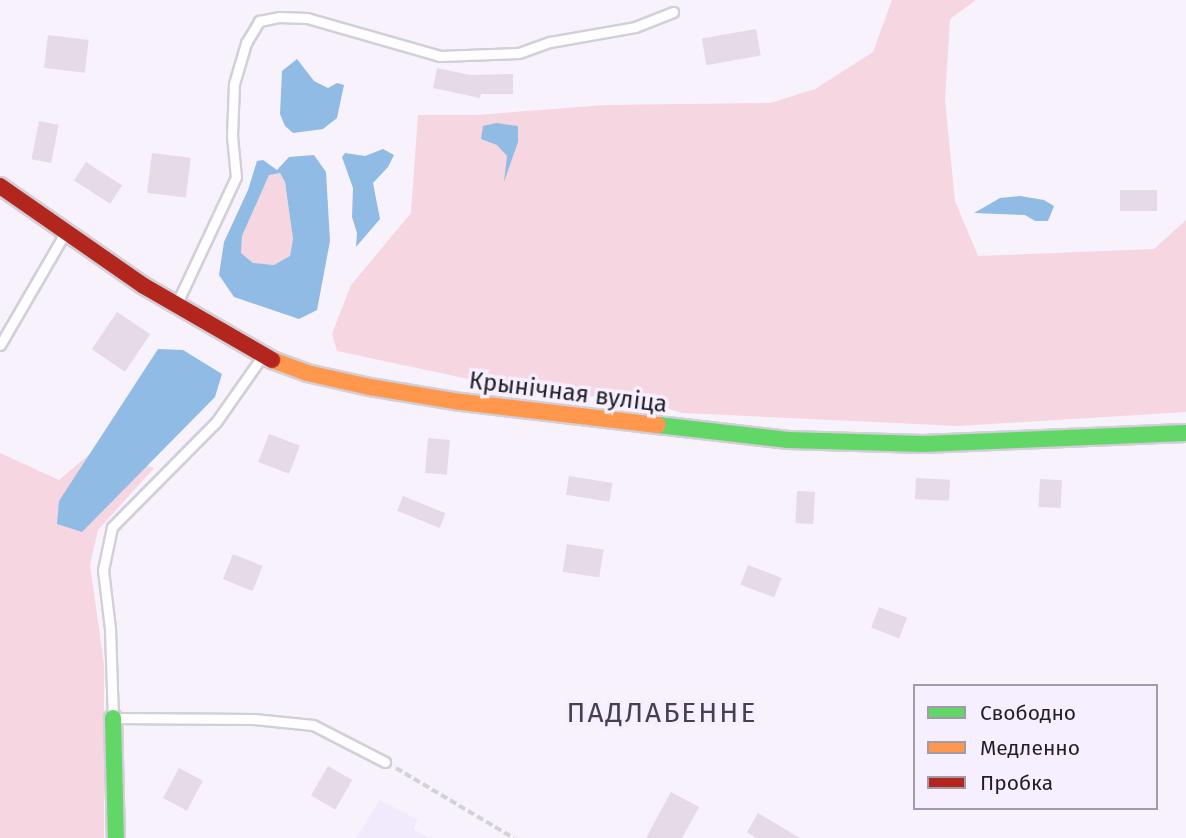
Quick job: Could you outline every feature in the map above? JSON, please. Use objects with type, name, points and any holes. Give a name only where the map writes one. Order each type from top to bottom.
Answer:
[{"type":"street","name":"Крынічная вуліца","points":[[0,186],[176,306],[262,356],[307,373],[461,402],[788,440],[923,444],[1186,433]]},
{"type":"street","points":[[113,718],[116,838]]},
{"type":"lane","points":[[176,306],[236,177],[232,136],[234,84],[246,43],[259,22],[279,17],[307,19],[440,56],[519,52],[550,42],[635,27],[673,12]]},
{"type":"lane","points":[[0,345],[66,232]]},
{"type":"lane","points":[[262,356],[216,422],[112,527],[103,570],[110,629],[113,718],[254,719],[313,725],[385,762]]},
{"type":"path","points":[[385,762],[514,838]]},
{"type":"shaded area","points":[[892,0],[976,0],[950,19],[945,100],[955,201],[978,256],[1154,249],[1186,220],[1186,412],[959,426],[682,413],[647,402],[506,387],[337,351],[332,334],[351,285],[411,213],[418,115],[477,115],[605,105],[770,103],[815,89],[873,52]]},
{"type":"shaded area","points":[[280,173],[285,182],[293,239],[290,256],[274,265],[253,263],[241,253],[242,236],[269,174]]},
{"type":"shaded area","points":[[106,440],[136,463],[154,468],[98,530],[90,565],[104,664],[104,838],[0,838],[0,453],[59,480]]},
{"type":"shaded area","points":[[380,800],[418,820],[413,829],[430,838],[356,838]]},
{"type":"water","points":[[297,59],[314,81],[328,88],[337,83],[344,85],[337,118],[323,129],[293,133],[285,126],[280,114],[282,71]]},
{"type":"water","points":[[496,123],[518,126],[518,142],[504,182],[507,156],[497,145],[481,139],[483,126]]},
{"type":"water","points":[[383,149],[394,155],[388,167],[373,183],[380,219],[356,247],[357,233],[352,217],[353,188],[342,157],[345,153],[365,156]]},
{"type":"water","points":[[314,155],[326,172],[330,241],[317,310],[299,319],[234,297],[219,275],[224,242],[248,190],[257,161],[263,160],[277,170],[289,157]],"holes":[[[280,173],[285,182],[293,239],[290,256],[274,265],[253,263],[241,253],[242,236],[269,175]]]},
{"type":"water","points":[[1020,196],[1044,200],[1054,206],[1048,221],[1035,221],[1025,215],[974,213],[1000,198]]},
{"type":"water","points":[[158,349],[183,350],[222,374],[215,397],[82,532],[57,524],[59,501]]},
{"type":"building","points":[[756,29],[761,56],[707,65],[702,39]]},
{"type":"building","points":[[48,35],[89,40],[85,73],[44,68]]},
{"type":"building","points":[[437,68],[470,75],[513,74],[513,94],[481,94],[480,98],[433,88]]},
{"type":"building","points":[[39,121],[59,125],[51,163],[32,159]]},
{"type":"building","points":[[152,153],[191,158],[186,197],[147,193]]},
{"type":"building","points":[[86,162],[122,185],[110,204],[74,180]]},
{"type":"building","points":[[1120,190],[1157,190],[1157,211],[1120,211]]},
{"type":"building","points":[[117,312],[150,334],[125,372],[92,349]]},
{"type":"building","points":[[269,434],[300,446],[289,474],[258,462]]},
{"type":"building","points":[[428,438],[450,440],[447,475],[425,473]]},
{"type":"building","points":[[569,476],[612,483],[609,502],[566,495]]},
{"type":"building","points":[[916,478],[950,480],[949,501],[915,499]]},
{"type":"building","points":[[1040,479],[1062,480],[1061,508],[1039,507]]},
{"type":"building","points":[[797,491],[815,492],[813,524],[795,523]]},
{"type":"building","points":[[403,496],[446,513],[440,528],[397,511]]},
{"type":"building","points":[[567,544],[604,550],[599,577],[563,572]]},
{"type":"building","points":[[233,554],[263,566],[253,591],[223,579]]},
{"type":"building","points":[[748,565],[782,578],[774,598],[740,585]]},
{"type":"building","points":[[879,607],[907,618],[899,638],[871,628]]},
{"type":"building","points":[[328,766],[352,780],[335,809],[311,795]]},
{"type":"building","points":[[179,768],[203,781],[187,811],[163,798]]},
{"type":"building","points":[[671,792],[699,807],[682,838],[646,838]]},
{"type":"building","points":[[758,813],[800,838],[756,838],[747,832]]},
{"type":"traffic: fast","points":[[658,425],[788,440],[923,444],[1186,433]]},
{"type":"traffic: fast","points":[[113,718],[116,838]]},
{"type":"traffic: slow","points":[[272,360],[307,373],[370,387],[461,402],[658,425]]},
{"type":"traffic: jam","points":[[0,186],[144,286],[272,360]]},
{"type":"district","name":"ПАДЛАБЕННЕ","points":[[662,713]]}]
